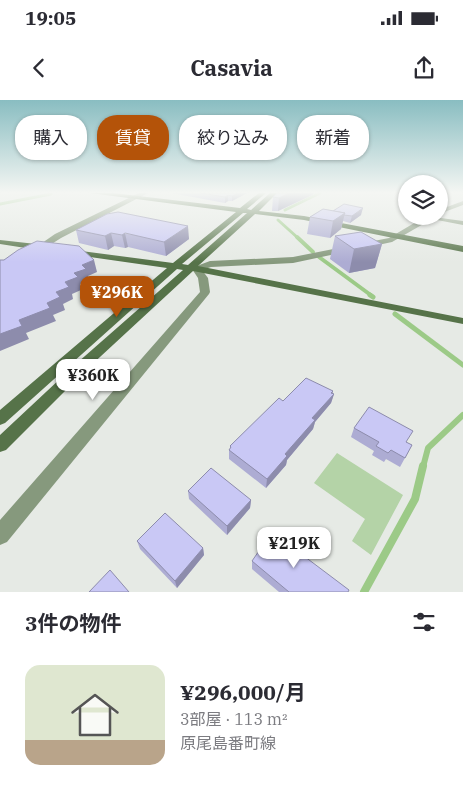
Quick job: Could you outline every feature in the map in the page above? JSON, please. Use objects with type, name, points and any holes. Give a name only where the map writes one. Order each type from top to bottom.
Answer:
[{"type":"street","points":[[25,256],[58,236],[99,216]]},
{"type":"street","points":[[0,419],[235,216]]},
{"type":"street","points":[[0,445],[82,366],[195,269],[250,216]]},
{"type":"street","points":[[287,216],[312,219],[463,248]]},
{"type":"street","points":[[448,220],[463,223]]},
{"type":"street","points":[[195,269],[210,264],[293,260],[392,240],[418,225]]},
{"type":"street","points":[[0,242],[195,269],[463,321]]},
{"type":"street","points":[[0,535],[204,292],[203,278],[195,269]]},
{"type":"green space","points":[[337,453],[403,495],[371,555],[352,541],[365,519],[314,483]]},
{"type":"building","points":[[103,216],[138,216],[188,226],[164,242],[125,233],[122,235],[111,233],[105,236],[76,230]]},
{"type":"building","points":[[312,216],[341,216],[333,221],[310,217]]},
{"type":"building","points":[[361,232],[382,244],[354,249],[335,236]]},
{"type":"building","points":[[37,241],[79,246],[94,260],[82,265],[86,269],[74,273],[78,277],[65,282],[69,287],[56,292],[60,297],[47,303],[50,308],[19,320],[22,326],[0,334],[0,260],[4,260],[18,250]]},
{"type":"building","points":[[306,378],[333,391],[331,393],[334,394],[312,418],[315,420],[285,454],[287,456],[267,479],[229,450],[230,446],[279,398],[283,401]]},
{"type":"building","points":[[369,407],[413,431],[406,442],[412,445],[405,458],[391,450],[388,453],[376,446],[379,442],[354,428]]},
{"type":"building","points":[[211,468],[251,500],[227,526],[188,491]]},
{"type":"building","points":[[165,513],[203,548],[175,581],[137,541]]},
{"type":"building","points":[[272,532],[349,590],[348,592],[289,592],[252,561]]},
{"type":"building","points":[[110,570],[129,592],[89,592]]},
{"type":"waterway","points":[[278,220],[298,238]]},
{"type":"waterway","points":[[297,237],[313,252]]},
{"type":"waterway","points":[[319,257],[372,296]]},
{"type":"waterway","points":[[395,314],[463,365]]},
{"type":"waterway","points":[[423,467],[428,448],[463,415]]},
{"type":"waterway","points":[[364,592],[415,499],[423,466]]}]
